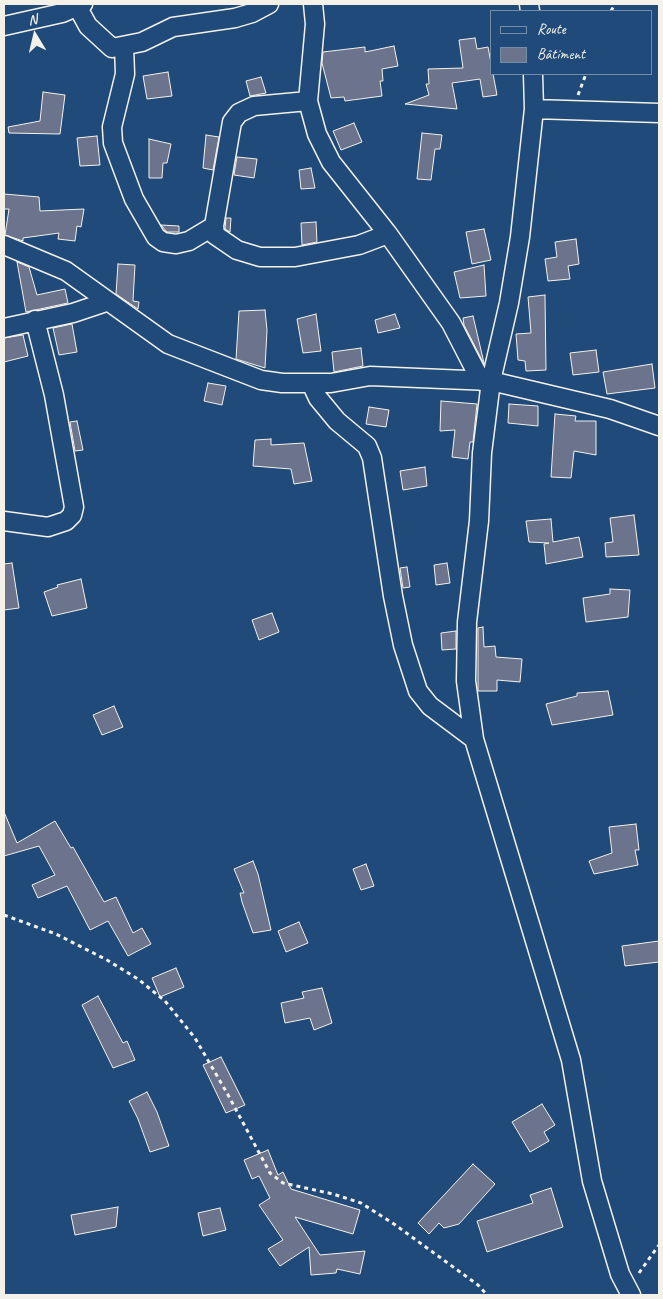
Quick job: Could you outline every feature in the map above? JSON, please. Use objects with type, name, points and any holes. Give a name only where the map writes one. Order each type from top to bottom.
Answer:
[{"type":"street","points":[[4,26],[62,13],[80,5],[88,26],[112,48],[142,42],[173,27],[235,18],[269,4]]},
{"type":"street","points":[[312,4],[315,24],[308,101],[317,134],[331,162],[388,234],[451,323],[486,381]]},
{"type":"street","points":[[124,46],[125,74],[112,127],[113,143],[134,199],[156,236],[163,242],[176,244],[189,241],[214,226]]},
{"type":"street","points":[[533,75],[534,109],[520,237],[509,303],[486,381],[479,521],[467,622],[466,681],[474,738],[571,1060],[592,1180],[620,1274],[630,1293]]},
{"type":"street","points":[[308,101],[254,106],[239,113],[232,122],[214,226],[215,235],[236,250],[260,257],[295,257],[322,254],[359,245],[388,234]]},
{"type":"street","points":[[534,109],[659,113]]},
{"type":"street","points":[[4,246],[66,271],[106,302],[168,344],[261,380],[331,383],[370,376],[486,381],[610,409],[659,426]]},
{"type":"street","points":[[4,328],[73,313],[106,302]]},
{"type":"street","points":[[4,521],[48,527],[66,521],[72,515],[74,507],[54,395],[35,320]]},
{"type":"street","points":[[311,383],[318,398],[337,421],[367,446],[372,458],[392,596],[403,646],[418,691],[430,706],[474,738]]},
{"type":"path","points":[[4,915],[56,934],[107,960],[138,979],[165,1001],[195,1038],[270,1173],[283,1183],[333,1194],[361,1203],[394,1224],[478,1286],[487,1295]]},
{"type":"path","points":[[630,1293],[659,1245]]},
{"type":"building","points":[[475,38],[477,49],[488,47],[490,75],[493,75],[497,95],[483,97],[480,79],[452,83],[457,109],[405,104],[429,95],[426,84],[429,84],[428,69],[463,68],[459,40]]},
{"type":"building","points":[[394,46],[398,66],[382,69],[383,81],[380,81],[382,96],[345,101],[344,97],[331,98],[322,63],[323,52],[365,47],[365,52]]},
{"type":"building","points":[[168,72],[172,96],[147,99],[143,76]]},
{"type":"building","points":[[261,77],[266,93],[250,96],[246,81]]},
{"type":"building","points":[[43,92],[65,95],[60,134],[9,133],[8,127],[40,121]]},
{"type":"building","points":[[354,123],[362,142],[341,150],[333,131]]},
{"type":"building","points":[[422,133],[442,135],[440,149],[435,149],[431,180],[417,179]]},
{"type":"building","points":[[206,135],[219,137],[213,170],[203,168]]},
{"type":"building","points":[[97,136],[100,165],[80,166],[77,138]]},
{"type":"building","points":[[149,139],[171,144],[167,163],[163,163],[162,178],[149,178]]},
{"type":"building","points":[[237,157],[257,159],[254,178],[234,175]]},
{"type":"building","points":[[311,168],[315,188],[301,189],[299,170]]},
{"type":"building","points":[[4,194],[39,197],[40,211],[84,209],[81,227],[77,226],[75,241],[58,239],[59,233],[23,238],[23,241],[5,235],[9,209],[4,209]]},
{"type":"building","points":[[226,218],[231,218],[230,232],[225,229]]},
{"type":"building","points":[[316,222],[317,242],[302,245],[301,223]]},
{"type":"building","points":[[161,225],[179,226],[179,232],[167,232]]},
{"type":"building","points":[[484,229],[491,260],[472,264],[466,232]]},
{"type":"building","points":[[576,239],[579,264],[568,266],[570,279],[548,281],[545,259],[557,257],[555,242]]},
{"type":"building","points":[[17,262],[29,267],[37,295],[65,289],[68,303],[26,312]]},
{"type":"building","points":[[118,264],[135,265],[133,301],[139,302],[138,309],[116,294]]},
{"type":"building","points":[[484,265],[486,296],[460,298],[454,272]]},
{"type":"building","points":[[545,295],[546,370],[526,371],[525,361],[518,360],[516,334],[531,333],[528,297]]},
{"type":"building","points":[[265,310],[267,330],[265,368],[236,359],[239,311]]},
{"type":"building","points":[[316,314],[321,351],[303,353],[297,319]]},
{"type":"building","points":[[395,314],[400,328],[378,333],[375,320]]},
{"type":"building","points":[[473,316],[484,364],[464,325],[463,318]]},
{"type":"building","points":[[72,324],[77,352],[59,355],[53,328]]},
{"type":"building","points":[[23,335],[28,356],[4,362],[4,338]]},
{"type":"building","points":[[361,348],[363,366],[334,372],[332,352]]},
{"type":"building","points":[[596,350],[599,372],[573,375],[570,353]]},
{"type":"building","points":[[652,364],[655,388],[607,394],[603,372]]},
{"type":"building","points":[[208,383],[226,386],[222,405],[204,401]]},
{"type":"building","points":[[441,401],[477,404],[473,442],[470,442],[468,459],[452,457],[455,430],[440,431]]},
{"type":"building","points":[[509,404],[538,406],[538,426],[508,423]]},
{"type":"building","points":[[369,407],[389,410],[386,427],[366,424]]},
{"type":"building","points":[[555,414],[576,416],[575,421],[596,421],[596,455],[574,451],[571,478],[551,477]]},
{"type":"building","points":[[77,421],[83,450],[75,451],[70,422]]},
{"type":"building","points":[[271,439],[271,445],[304,443],[312,481],[294,484],[291,469],[253,466],[255,440]]},
{"type":"building","points":[[425,467],[427,486],[403,490],[400,471]]},
{"type":"building","points":[[634,515],[639,555],[606,557],[605,543],[613,542],[610,518]]},
{"type":"building","points":[[551,519],[553,542],[579,537],[583,557],[546,564],[544,544],[549,543],[529,542],[526,521]]},
{"type":"building","points":[[12,563],[19,608],[4,610],[4,564]]},
{"type":"building","points":[[447,563],[450,583],[436,585],[434,565]]},
{"type":"building","points":[[407,567],[410,587],[403,588],[400,568]]},
{"type":"building","points":[[81,579],[87,608],[52,616],[44,592],[58,587],[57,585]]},
{"type":"building","points":[[610,589],[630,590],[628,617],[586,622],[583,598],[610,594]]},
{"type":"building","points":[[272,613],[279,632],[259,640],[252,620]]},
{"type":"building","points":[[483,627],[484,647],[495,646],[496,657],[522,659],[520,682],[497,680],[497,691],[478,691],[478,628]]},
{"type":"building","points":[[456,631],[456,649],[442,650],[441,633]]},
{"type":"building","points":[[608,691],[613,715],[552,725],[546,704],[577,696],[577,693]]},
{"type":"building","points":[[114,706],[123,727],[102,735],[93,715]]},
{"type":"building","points":[[4,812],[17,843],[55,821],[71,848],[73,847],[104,902],[116,897],[133,933],[142,928],[151,944],[128,956],[108,921],[90,930],[67,886],[38,898],[32,885],[55,875],[39,846],[4,856]]},
{"type":"building","points":[[636,824],[639,850],[635,850],[638,865],[594,874],[589,861],[612,853],[609,827]]},
{"type":"building","points":[[253,861],[258,874],[271,930],[253,933],[240,893],[244,893],[234,869]]},
{"type":"building","points":[[366,864],[374,886],[361,890],[353,869]]},
{"type":"building","points":[[299,922],[308,943],[286,952],[278,931]]},
{"type":"building","points":[[659,941],[659,962],[625,966],[622,946]]},
{"type":"building","points":[[176,968],[184,987],[160,997],[152,978]]},
{"type":"building","points":[[322,988],[332,1023],[314,1030],[310,1018],[285,1023],[281,1003],[304,998],[302,992]]},
{"type":"building","points":[[98,996],[123,1043],[127,1041],[135,1060],[113,1068],[82,1005]]},
{"type":"building","points":[[221,1057],[245,1105],[226,1113],[203,1065]]},
{"type":"building","points":[[147,1092],[157,1112],[169,1146],[150,1152],[129,1101]]},
{"type":"building","points":[[542,1104],[555,1125],[544,1132],[549,1141],[530,1152],[512,1122]]},
{"type":"building","points":[[268,1150],[278,1175],[283,1172],[291,1189],[360,1210],[353,1234],[295,1217],[320,1255],[365,1251],[360,1274],[337,1269],[336,1273],[311,1275],[309,1247],[280,1266],[268,1249],[283,1240],[259,1205],[270,1198],[259,1176],[252,1179],[244,1160]]},
{"type":"building","points":[[473,1164],[495,1184],[459,1224],[444,1228],[439,1223],[429,1234],[418,1223]]},
{"type":"building","points":[[551,1188],[563,1227],[487,1252],[477,1221],[533,1203],[530,1195]]},
{"type":"building","points":[[118,1207],[116,1227],[75,1235],[71,1215]]},
{"type":"building","points":[[220,1208],[226,1230],[203,1236],[198,1213]]}]
